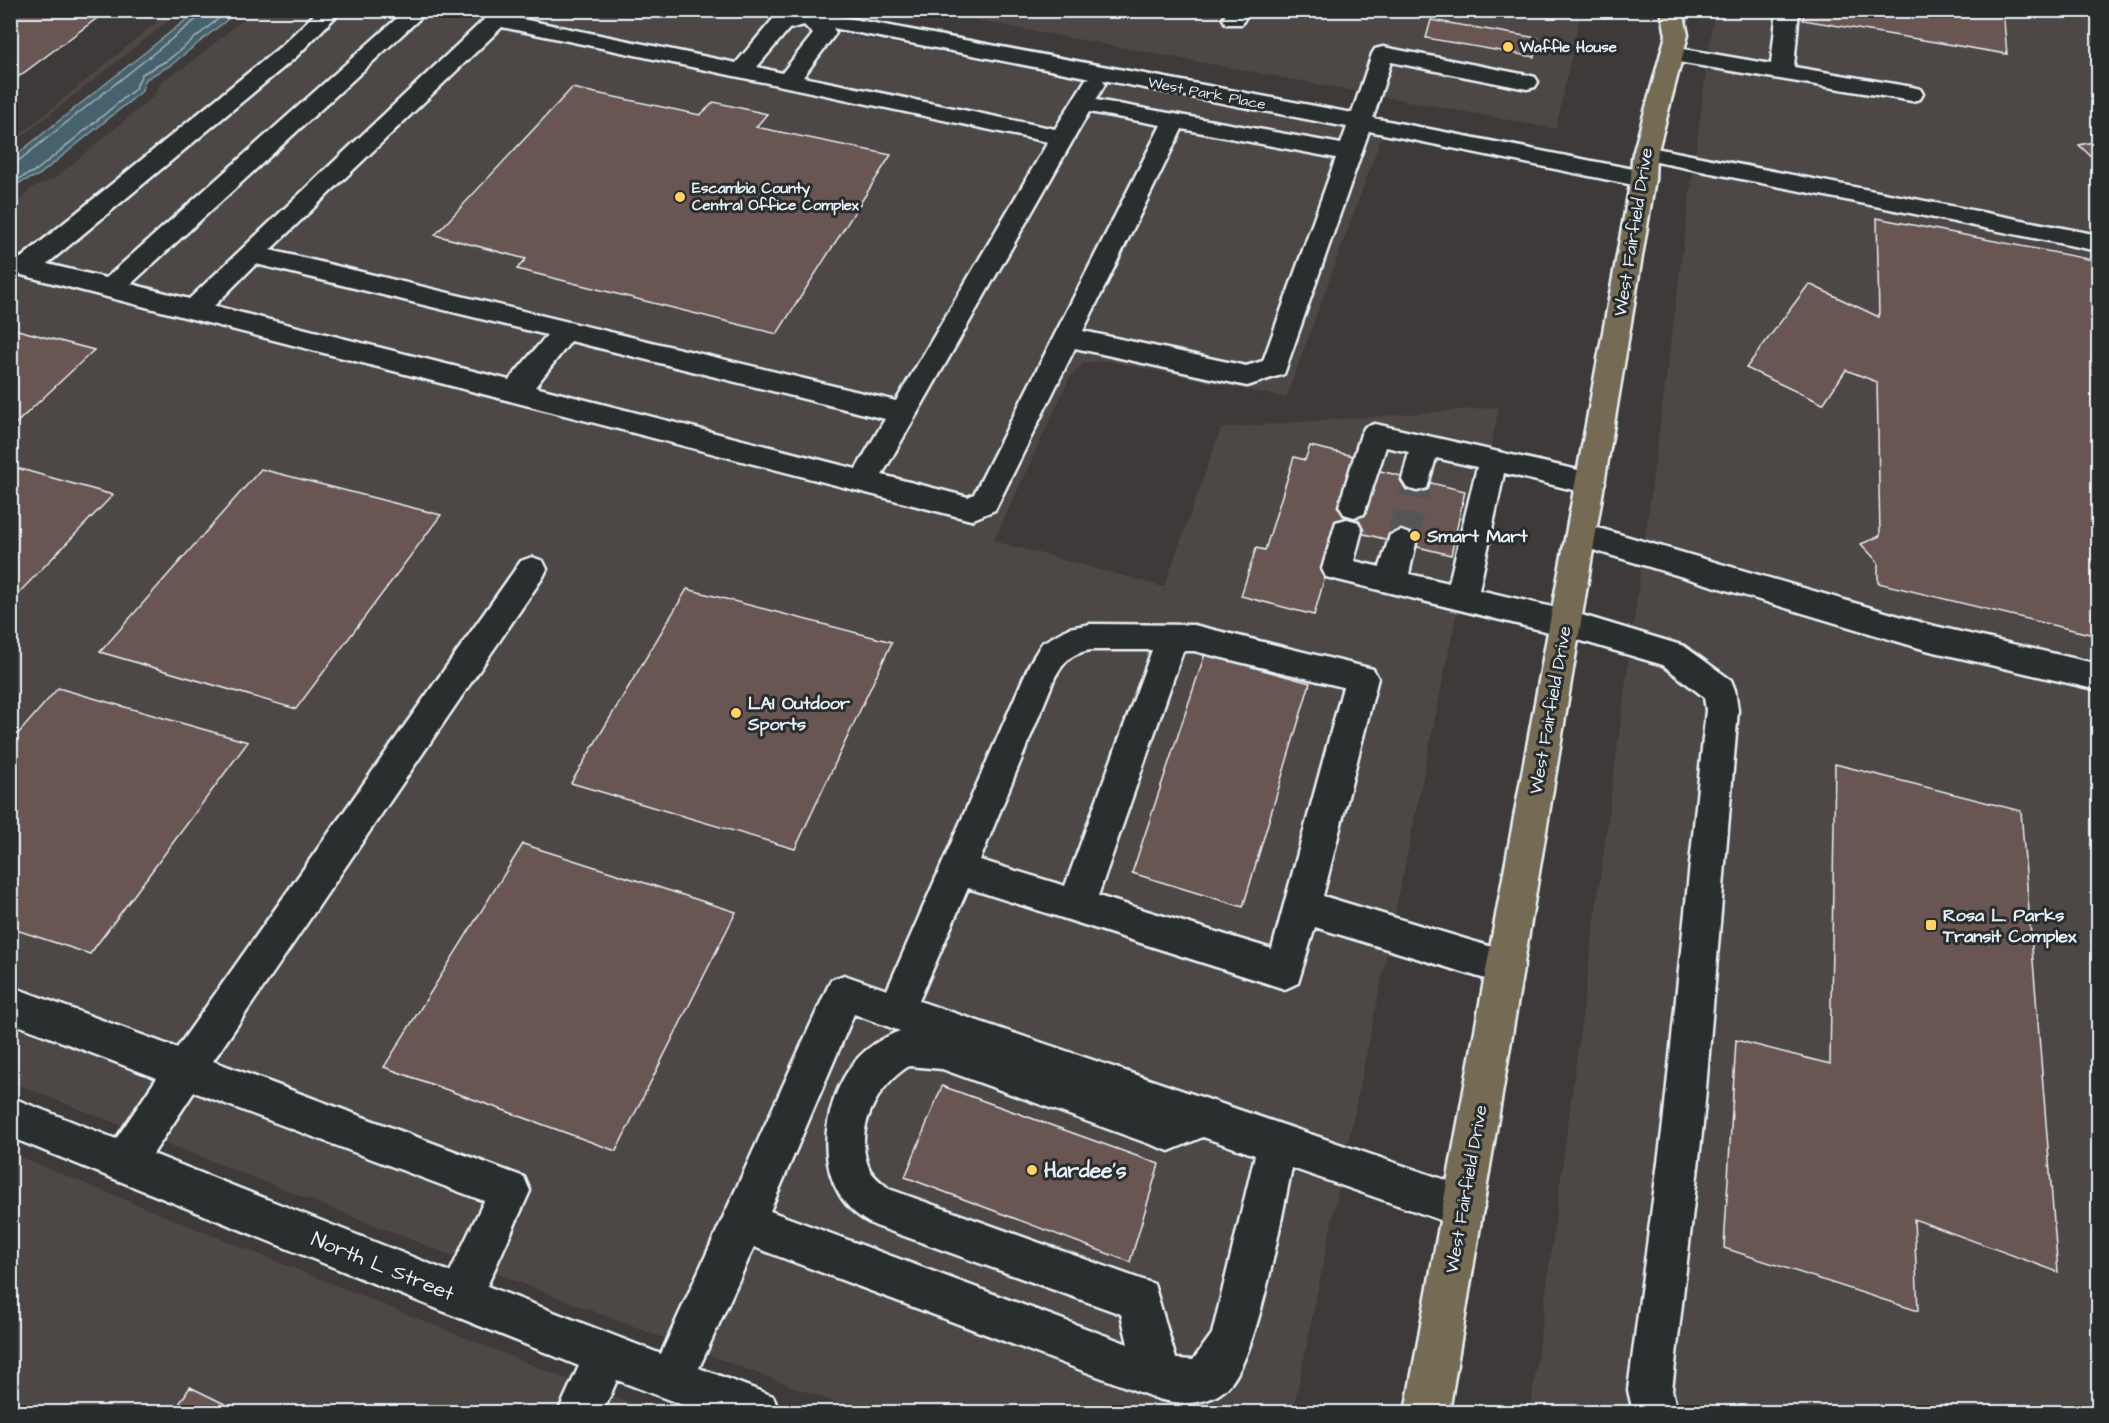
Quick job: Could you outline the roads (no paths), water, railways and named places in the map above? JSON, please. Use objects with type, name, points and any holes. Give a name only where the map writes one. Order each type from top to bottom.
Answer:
[{"type":"main road","name":"West Fairfield Drive","points":[[1427,1413],[1644,163],[1674,45],[1672,10]]},
{"type":"main road","points":[[1674,45],[1693,10]]},
{"type":"street","points":[[18,266],[288,52],[332,10]]},
{"type":"street","points":[[111,288],[419,10]]},
{"type":"street","name":"West Park Place","points":[[770,10],[811,14],[1106,64],[1644,163],[2098,243]]},
{"type":"street","name":"West Park Place","points":[[877,10],[1106,64]]},
{"type":"street","points":[[1782,71],[1788,10]]},
{"type":"street","points":[[741,72],[781,24],[811,14],[825,33],[787,82]]},
{"type":"street","points":[[194,309],[502,15],[741,72],[1062,138]]},
{"type":"street","points":[[1674,45],[1782,71],[1912,94]]},
{"type":"street","points":[[1068,337],[1247,376],[1274,367],[1383,54],[1527,82]]},
{"type":"street","points":[[863,482],[1106,64]]},
{"type":"street","points":[[1082,104],[1350,153]]},
{"type":"street","points":[[18,266],[194,309],[971,509],[986,502],[1174,122]]},
{"type":"street","points":[[251,254],[903,412]]},
{"type":"street","points":[[515,392],[565,330]]},
{"type":"street","points":[[1590,483],[1375,434],[1337,568],[1565,623],[1673,655],[1719,690],[1722,710],[1683,1124],[1650,1390],[1655,1413]]},
{"type":"street","points":[[1417,480],[1425,446]]},
{"type":"street","points":[[1461,598],[1493,460]]},
{"type":"street","points":[[1581,535],[1926,637],[2098,677]]},
{"type":"street","points":[[1392,582],[1401,543]]},
{"type":"street","points":[[124,1162],[244,981],[532,568]]},
{"type":"street","points":[[897,1009],[1041,672],[1053,652],[1069,640],[1091,637],[1194,638],[1362,678],[1304,907],[1285,971],[958,869]]},
{"type":"street","points":[[1076,906],[1172,638]]},
{"type":"street","points":[[1304,907],[1505,967]]},
{"type":"street","points":[[672,1379],[744,1222],[844,993],[897,1009],[1463,1207]]},
{"type":"street","points":[[10,1004],[187,1068],[510,1191],[460,1297]]},
{"type":"street","points":[[1158,1377],[1139,1299],[876,1205],[857,1186],[847,1163],[844,1137],[848,1113],[862,1086],[881,1063],[902,1048],[926,1047],[942,1050],[1169,1131],[1202,1117]]},
{"type":"street","name":"North L Street","points":[[10,1117],[757,1413]]},
{"type":"street","points":[[744,1222],[1158,1377],[1177,1383],[1202,1382],[1221,1364],[1233,1335],[1278,1143]]},
{"type":"street","points":[[579,1413],[606,1355]]},
{"type":"water","points":[[197,11],[238,11],[171,65],[146,79],[141,92],[39,175],[19,183],[11,192],[11,159]]},
{"type":"tunnel","points":[[1401,543],[1417,480]]},
{"type":"place","name":"Waffle House","points":[[1508,47]]},
{"type":"place","name":"Escambia County Central Office Complex","points":[[680,197]]},
{"type":"place","name":"Smart Mart","points":[[1415,536]]},
{"type":"place","name":"LAI Outdoor Sports","points":[[736,713]]},
{"type":"place","name":"Rosa L. Parks Transit Complex","points":[[1931,925]]},
{"type":"place","name":"Hardee's","points":[[1032,1170]]}]
